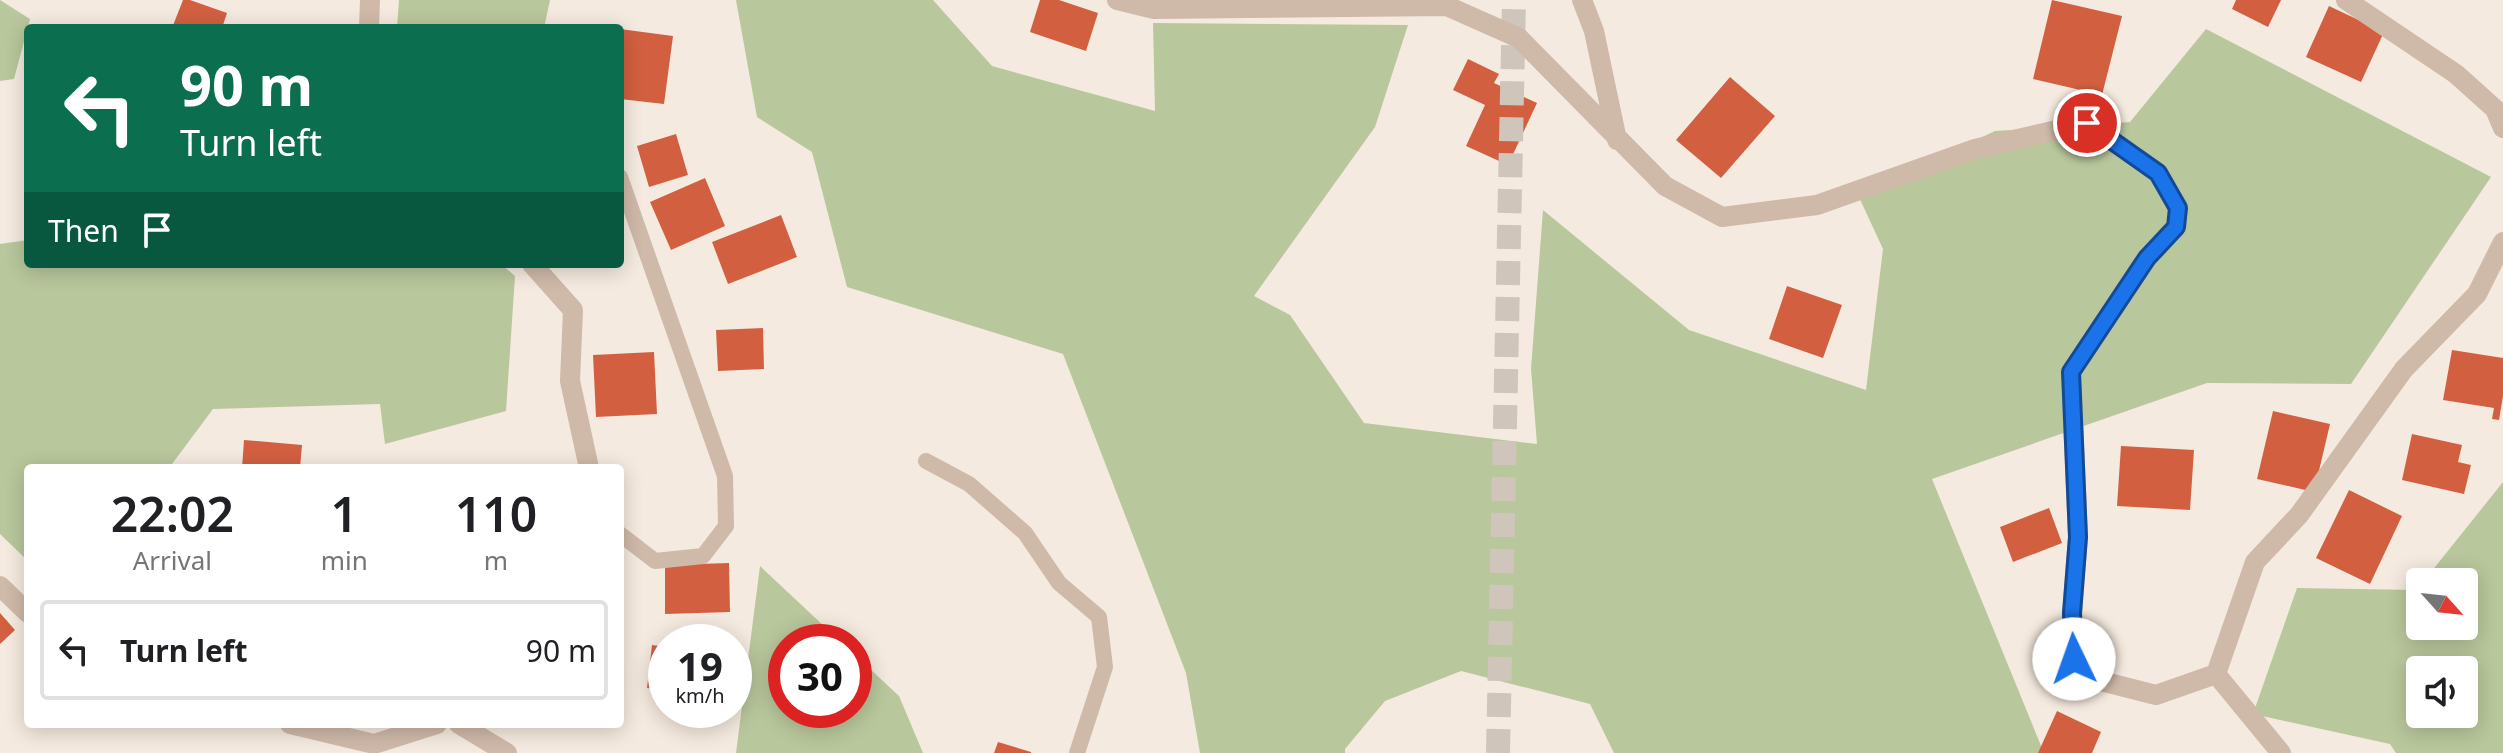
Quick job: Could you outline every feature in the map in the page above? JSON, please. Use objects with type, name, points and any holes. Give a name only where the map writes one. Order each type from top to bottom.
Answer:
[{"type":"street","points":[[369,24],[370,0]]},
{"type":"street","points":[[1117,0],[1154,9],[1447,6],[1519,38],[1665,186],[1722,217],[1817,205],[1975,149],[2087,123],[2158,173],[2178,208],[2176,227],[2147,258],[2071,372],[2078,537],[2072,613],[2074,659],[2097,680],[2156,695],[2216,674]]},
{"type":"street","points":[[1582,0],[1594,31],[1617,140]]},
{"type":"street","points":[[2346,0],[2456,74],[2495,109],[2503,128]]},
{"type":"street","points":[[2216,674],[2255,562],[2299,515],[2404,369],[2477,294],[2503,242]]},
{"type":"street","points":[[536,268],[573,310],[570,381],[588,464]]},
{"type":"street","points":[[0,586],[24,609]]},
{"type":"street","points":[[2216,674],[2281,753]]},
{"type":"street","points":[[307,728],[374,744],[424,728]]},
{"type":"street","points":[[466,728],[507,753]]},
{"type":"lane","points":[[624,188],[725,476],[726,526],[703,556],[655,561],[624,537]]},
{"type":"lane","points":[[926,461],[969,484],[1025,533],[1059,583],[1099,617],[1105,667],[1077,753]]},
{"type":"green space","points":[[0,0],[30,19],[29,24],[24,24],[24,42],[14,79],[0,81]]},
{"type":"green space","points":[[399,0],[550,0],[545,24],[397,24]]},
{"type":"green space","points":[[736,0],[933,0],[992,66],[1155,111],[1153,23],[1408,25],[1375,127],[1254,296],[1290,315],[1364,423],[1537,444],[1531,369],[1543,210],[1689,330],[1866,390],[1883,249],[1858,195],[1995,131],[2130,122],[2206,29],[2491,177],[2351,384],[2207,383],[1932,479],[2044,753],[1614,753],[1590,704],[1461,671],[1385,701],[1345,749],[1345,753],[1200,753],[1186,673],[1063,354],[847,287],[812,152],[757,117]]},
{"type":"green space","points":[[24,241],[24,268],[506,268],[515,276],[506,411],[385,444],[380,404],[213,409],[172,464],[24,464],[24,557],[0,534],[0,244]]},
{"type":"green space","points":[[2503,482],[2503,753],[2396,753],[2390,744],[2253,714],[2297,588],[2406,590],[2406,640],[2478,640],[2478,568],[2434,568]]},
{"type":"green space","points":[[760,566],[822,624],[768,624],[768,728],[872,728],[872,671],[899,696],[923,753],[736,753],[739,728],[752,728],[752,628]]},
{"type":"building","points":[[183,0],[227,13],[223,24],[174,24]]},
{"type":"building","points":[[1040,0],[1059,0],[1098,13],[1086,51],[1030,32]]},
{"type":"building","points":[[2052,0],[2122,16],[2102,95],[2033,79]]},
{"type":"building","points":[[2236,0],[2281,0],[2268,27],[2232,9]]},
{"type":"building","points":[[2329,6],[2384,32],[2361,82],[2306,57]]},
{"type":"building","points":[[624,30],[673,36],[664,104],[624,99]]},
{"type":"building","points":[[1468,59],[1499,74],[1494,83],[1537,103],[1508,165],[1466,146],[1485,105],[1453,90]]},
{"type":"building","points":[[1730,77],[1775,116],[1721,178],[1676,140]]},
{"type":"building","points":[[676,134],[688,175],[649,187],[637,146]]},
{"type":"building","points":[[705,178],[725,226],[671,250],[650,202]]},
{"type":"building","points":[[781,215],[797,257],[728,284],[712,242]]},
{"type":"building","points":[[1787,286],[1842,305],[1823,358],[1769,339]]},
{"type":"building","points":[[763,328],[764,369],[718,371],[716,330]]},
{"type":"building","points":[[2452,350],[2503,358],[2503,396],[2499,420],[2492,419],[2494,408],[2443,400]]},
{"type":"building","points":[[654,352],[657,414],[596,417],[593,355]]},
{"type":"building","points":[[2273,411],[2330,424],[2314,492],[2257,479]]},
{"type":"building","points":[[2412,434],[2462,445],[2458,462],[2471,465],[2464,494],[2402,480]]},
{"type":"building","points":[[244,440],[302,445],[300,464],[242,464]]},
{"type":"building","points":[[2121,446],[2194,450],[2190,510],[2117,506]]},
{"type":"building","points":[[2349,490],[2402,516],[2370,584],[2316,558]]},
{"type":"building","points":[[2049,508],[2062,543],[2013,562],[2000,527]]},
{"type":"building","points":[[729,563],[730,612],[665,614],[665,565]]},
{"type":"building","points":[[0,613],[15,630],[0,644]]},
{"type":"building","points":[[2057,711],[2101,732],[2092,753],[2038,753]]},
{"type":"building","points":[[998,742],[1031,752],[1031,753],[994,753]]},
{"type":"tunnel","points":[[1498,753],[1514,0]]},
{"type":"route","points":[[2074,659],[2072,613],[2078,537],[2071,372],[2147,258],[2176,227],[2178,208],[2158,173],[2087,123]]}]
